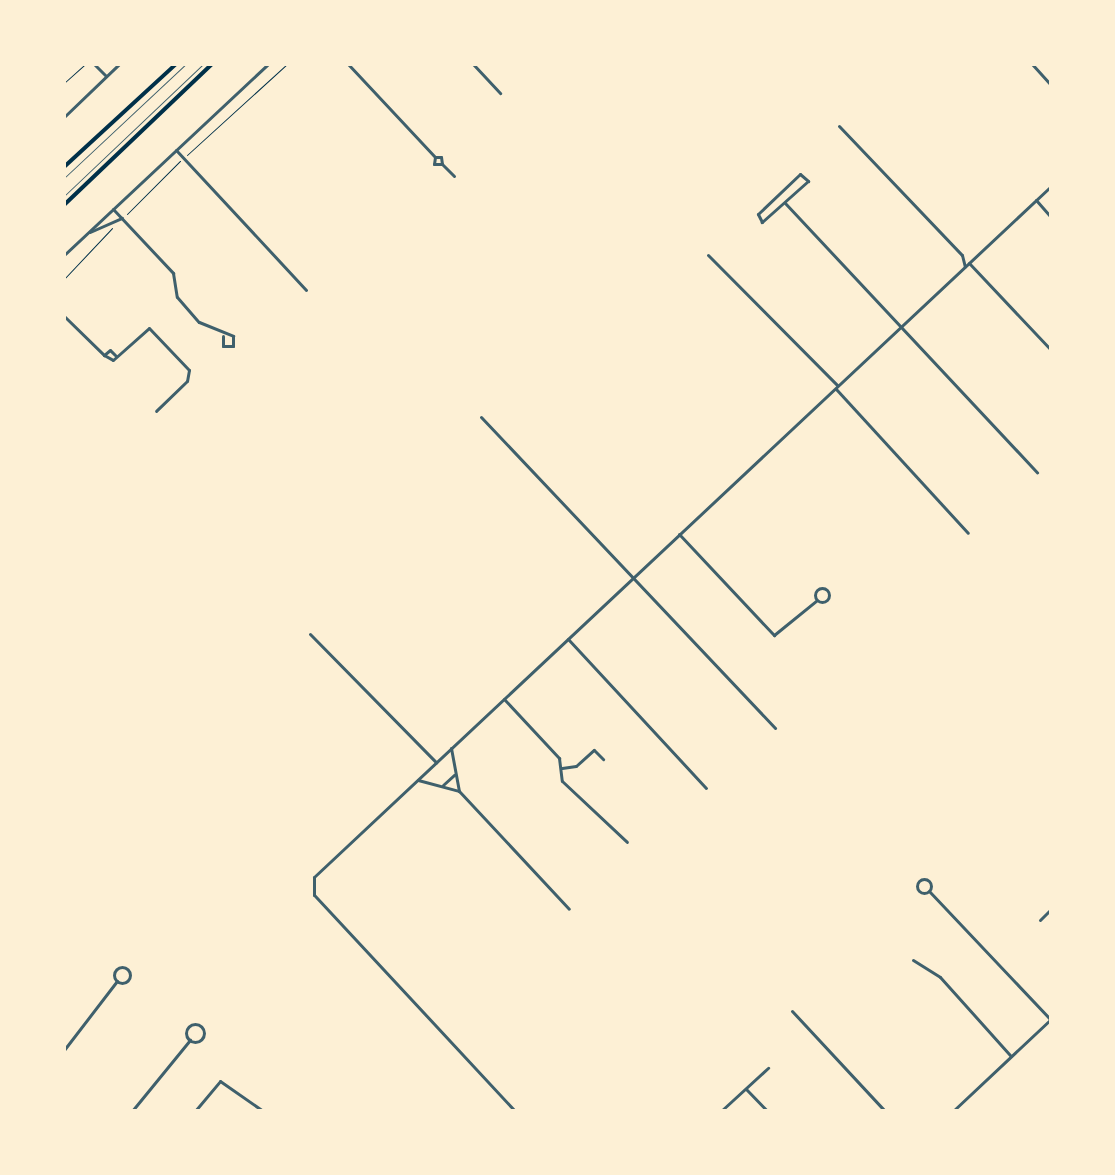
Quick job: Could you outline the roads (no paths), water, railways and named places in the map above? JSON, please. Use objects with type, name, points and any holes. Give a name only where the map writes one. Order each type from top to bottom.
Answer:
[{"type":"highway","points":[[64,167],[176,64]]},
{"type":"highway","points":[[64,205],[212,64]]},
{"type":"street","points":[[94,64],[106,76]]},
{"type":"street","points":[[64,117],[119,64]]},
{"type":"street","points":[[64,255],[268,64]]},
{"type":"street","points":[[348,64],[435,157],[436,165],[442,164],[454,176]]},
{"type":"street","points":[[473,64],[500,93]]},
{"type":"street","points":[[1032,64],[1051,85]]},
{"type":"street","points":[[839,126],[962,255],[965,267]]},
{"type":"street","points":[[176,150],[306,290]]},
{"type":"street","points":[[803,173],[808,181],[785,203],[765,223],[757,217],[803,173]]},
{"type":"street","points":[[515,1111],[311,889],[314,877],[1051,186]]},
{"type":"street","points":[[1036,200],[1051,217]]},
{"type":"street","points":[[785,203],[903,325],[1037,472]]},
{"type":"street","points":[[113,209],[173,273],[177,297],[199,322],[223,336]]},
{"type":"street","points":[[89,232],[122,219]]},
{"type":"street","points":[[708,255],[968,533]]},
{"type":"street","points":[[962,255],[975,257]]},
{"type":"street","points":[[969,263],[1051,350]]},
{"type":"street","points":[[64,316],[110,362],[149,328],[189,370],[187,381],[156,411]]},
{"type":"street","points":[[104,355],[110,350],[116,356]]},
{"type":"street","points":[[828,380],[835,389]]},
{"type":"street","points":[[481,417],[775,728]]},
{"type":"street","points":[[679,534],[772,634],[779,634],[817,600]]},
{"type":"street","points":[[310,634],[436,762]]},
{"type":"street","points":[[568,639],[706,788]]},
{"type":"street","points":[[504,699],[555,753],[565,784],[627,842]]},
{"type":"street","points":[[451,748],[459,791],[569,909]]},
{"type":"street","points":[[561,768],[576,766],[594,750],[603,759]]},
{"type":"street","points":[[443,785],[454,775]]},
{"type":"street","points":[[417,780],[459,791]]},
{"type":"street","points":[[929,891],[1051,1019],[953,1111]]},
{"type":"street","points":[[1040,920],[1051,909]]},
{"type":"street","points":[[913,960],[947,983],[1011,1056]]},
{"type":"street","points":[[64,1050],[117,981]]},
{"type":"street","points":[[792,1011],[885,1111]]},
{"type":"street","points":[[132,1111],[190,1040],[202,1038],[200,1026],[188,1028],[190,1040]]},
{"type":"street","points":[[721,1111],[768,1068]]},
{"type":"street","points":[[195,1111],[223,1081],[263,1111]]},
{"type":"street","points":[[746,1089],[767,1111]]},
{"type":"lane","points":[[64,178],[186,64]]},
{"type":"lane","points":[[64,196],[203,64]]}]
